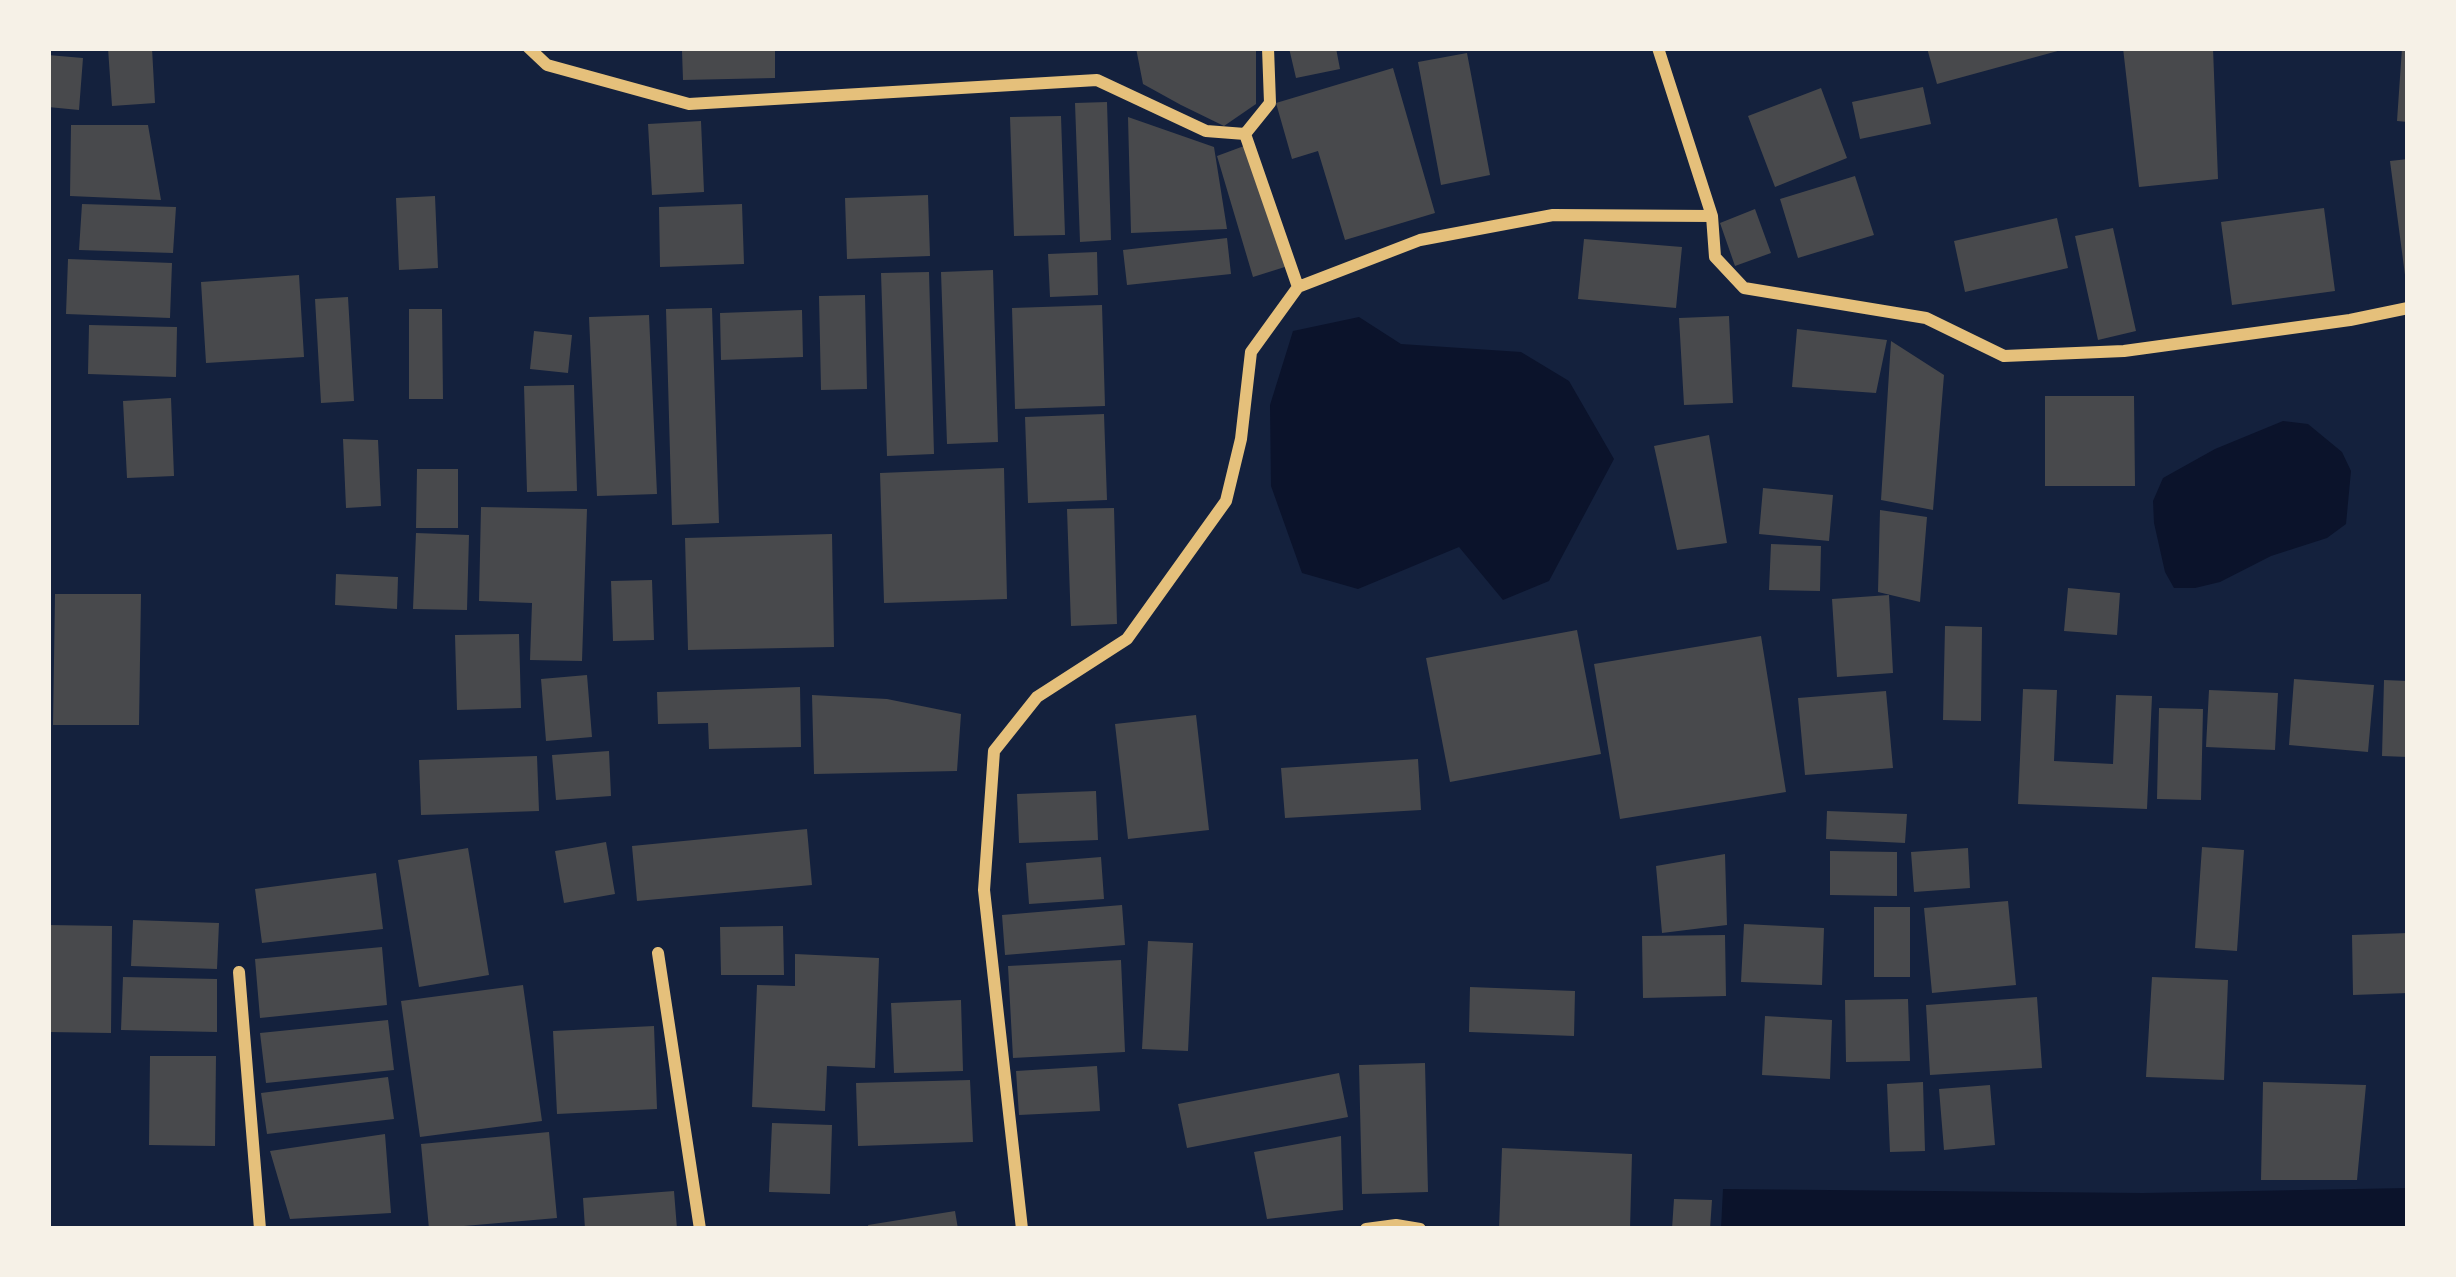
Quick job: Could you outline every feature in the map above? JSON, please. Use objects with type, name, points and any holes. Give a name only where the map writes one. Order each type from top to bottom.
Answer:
[{"type":"street","points":[[529,48],[547,65],[689,104],[1097,80],[1206,131],[1245,134]]},
{"type":"street","points":[[1245,134],[1270,103],[1268,48]]},
{"type":"street","points":[[1658,48],[1712,216],[1715,257],[1744,288],[1926,318],[2005,356],[2124,351],[2408,308]]},
{"type":"street","points":[[1245,134],[1298,287]]},
{"type":"street","points":[[1022,1229],[984,890],[994,751],[1037,697],[1127,639],[1226,501],[1241,439],[1251,352],[1298,287],[1420,240],[1552,215],[1712,216]]},
{"type":"street","points":[[658,952],[700,1229]]},
{"type":"street","points":[[239,972],[260,1229]]},
{"type":"street","points":[[1366,1229],[1396,1225],[1420,1229]]},
{"type":"water","points":[[1359,317],[1401,344],[1521,352],[1569,381],[1614,459],[1549,581],[1503,600],[1459,547],[1358,589],[1302,573],[1271,486],[1270,405],[1293,331]]},
{"type":"water","points":[[2283,421],[2308,424],[2342,452],[2351,471],[2346,524],[2327,538],[2271,556],[2220,582],[2174,588],[2165,572],[2154,523],[2153,501],[2163,478],[2215,449]]},
{"type":"water","points":[[2408,1188],[2408,1229],[1721,1229],[1723,1189],[2143,1193]]},
{"type":"building","points":[[108,48],[152,48],[155,103],[112,106]]},
{"type":"building","points":[[1136,48],[1256,48],[1256,104],[1224,126],[1143,84]]},
{"type":"building","points":[[1289,48],[1336,48],[1340,69],[1296,78]]},
{"type":"building","points":[[1927,48],[2065,48],[2065,49],[1937,84]]},
{"type":"building","points":[[2123,48],[2213,48],[2218,179],[2139,187]]},
{"type":"building","points":[[2402,48],[2408,48],[2408,122],[2397,121]]},
{"type":"building","points":[[775,50],[775,78],[683,80],[682,51]]},
{"type":"building","points":[[1467,53],[1490,175],[1441,185],[1418,62]]},
{"type":"building","points":[[48,55],[83,58],[79,110],[48,107]]},
{"type":"building","points":[[1393,68],[1435,213],[1345,240],[1318,151],[1292,159],[1276,103]]},
{"type":"building","points":[[1923,87],[1931,124],[1860,139],[1852,102]]},
{"type":"building","points":[[1821,88],[1847,158],[1775,187],[1748,116]]},
{"type":"building","points":[[1107,102],[1111,240],[1080,242],[1075,103]]},
{"type":"building","points":[[1061,116],[1065,235],[1014,236],[1010,117]]},
{"type":"building","points":[[1128,117],[1214,147],[1227,229],[1131,233]]},
{"type":"building","points":[[701,121],[704,192],[652,195],[648,124]]},
{"type":"building","points":[[71,125],[148,125],[161,200],[70,196]]},
{"type":"building","points":[[1244,146],[1288,266],[1253,277],[1217,156]]},
{"type":"building","points":[[2408,159],[2408,275],[2405,275],[2390,161]]},
{"type":"building","points":[[1855,176],[1874,235],[1798,258],[1780,199]]},
{"type":"building","points":[[928,195],[930,256],[847,259],[845,198]]},
{"type":"building","points":[[435,196],[438,268],[399,270],[396,198]]},
{"type":"building","points":[[82,204],[176,207],[173,253],[79,250]]},
{"type":"building","points":[[742,204],[744,264],[660,267],[659,207]]},
{"type":"building","points":[[2324,208],[2335,291],[2232,305],[2221,222]]},
{"type":"building","points":[[1755,209],[1771,253],[1735,266],[1720,223]]},
{"type":"building","points":[[2057,218],[2068,268],[1965,292],[1954,241]]},
{"type":"building","points":[[2113,228],[2136,331],[2098,340],[2075,236]]},
{"type":"building","points":[[1227,238],[1231,274],[1127,285],[1123,250]]},
{"type":"building","points":[[1584,239],[1682,247],[1676,308],[1578,299]]},
{"type":"building","points":[[1097,252],[1098,295],[1050,297],[1048,254]]},
{"type":"building","points":[[68,259],[172,263],[170,318],[66,314]]},
{"type":"building","points":[[993,270],[998,442],[947,444],[941,272]]},
{"type":"building","points":[[929,272],[934,454],[887,456],[881,273]]},
{"type":"building","points":[[299,275],[304,357],[206,363],[201,282]]},
{"type":"building","points":[[865,295],[867,389],[821,390],[819,296]]},
{"type":"building","points":[[348,297],[354,401],[321,403],[315,299]]},
{"type":"building","points":[[1102,305],[1105,406],[1015,409],[1012,308]]},
{"type":"building","points":[[712,308],[719,523],[672,525],[666,309]]},
{"type":"building","points":[[409,309],[442,309],[443,399],[409,399]]},
{"type":"building","points":[[802,310],[803,357],[721,360],[720,313]]},
{"type":"building","points":[[649,315],[657,494],[597,496],[589,317]]},
{"type":"building","points":[[1729,316],[1733,403],[1684,405],[1679,318]]},
{"type":"building","points":[[89,325],[177,327],[176,377],[88,374]]},
{"type":"building","points":[[1797,329],[1887,340],[1876,393],[1792,387]]},
{"type":"building","points":[[534,331],[572,335],[568,373],[530,369]]},
{"type":"building","points":[[1891,341],[1944,375],[1933,510],[1881,500]]},
{"type":"building","points":[[574,385],[577,491],[527,492],[524,386]]},
{"type":"building","points":[[2045,396],[2134,396],[2135,486],[2045,486]]},
{"type":"building","points":[[171,398],[174,476],[127,478],[123,401]]},
{"type":"building","points":[[1104,414],[1107,500],[1028,503],[1025,417]]},
{"type":"building","points":[[1709,435],[1727,543],[1677,550],[1654,446]]},
{"type":"building","points":[[343,439],[378,440],[381,506],[346,508]]},
{"type":"building","points":[[1004,468],[1007,599],[884,603],[880,473]]},
{"type":"building","points":[[417,469],[458,469],[458,528],[416,528]]},
{"type":"building","points":[[1763,488],[1833,495],[1829,541],[1759,534]]},
{"type":"building","points":[[481,507],[587,509],[582,661],[530,660],[532,603],[479,601]]},
{"type":"building","points":[[1114,508],[1117,624],[1071,626],[1067,509]]},
{"type":"building","points":[[1880,510],[1927,517],[1920,602],[1878,592]]},
{"type":"building","points":[[416,533],[469,535],[467,610],[413,609]]},
{"type":"building","points":[[832,534],[834,647],[688,650],[685,538]]},
{"type":"building","points":[[1771,544],[1821,546],[1820,591],[1769,590]]},
{"type":"building","points":[[336,574],[398,577],[397,609],[335,605]]},
{"type":"building","points":[[652,580],[654,640],[613,641],[611,581]]},
{"type":"building","points":[[2068,588],[2120,593],[2117,635],[2064,631]]},
{"type":"building","points":[[55,594],[141,594],[139,725],[53,725]]},
{"type":"building","points":[[1889,595],[1893,673],[1837,677],[1832,599]]},
{"type":"building","points":[[1945,626],[1982,627],[1981,721],[1943,720]]},
{"type":"building","points":[[1577,630],[1601,754],[1450,782],[1426,658]]},
{"type":"building","points":[[519,634],[521,708],[457,710],[455,635]]},
{"type":"building","points":[[1761,636],[1786,792],[1620,819],[1594,664]]},
{"type":"building","points":[[587,675],[592,737],[546,741],[541,679]]},
{"type":"building","points":[[2294,679],[2374,685],[2368,752],[2289,745]]},
{"type":"building","points":[[2384,680],[2408,681],[2408,757],[2382,756]]},
{"type":"building","points":[[800,687],[801,747],[709,749],[708,723],[658,724],[657,692]]},
{"type":"building","points":[[2023,689],[2057,690],[2054,761],[2113,764],[2116,695],[2152,696],[2147,809],[2018,804]]},
{"type":"building","points":[[2209,690],[2278,693],[2275,750],[2206,747]]},
{"type":"building","points":[[1886,691],[1893,768],[1805,775],[1798,698]]},
{"type":"building","points":[[812,695],[887,699],[961,714],[957,771],[814,774]]},
{"type":"building","points":[[2159,708],[2203,709],[2201,800],[2157,799]]},
{"type":"building","points":[[1196,715],[1209,830],[1128,839],[1115,724]]},
{"type":"building","points":[[609,751],[611,796],[556,800],[552,755]]},
{"type":"building","points":[[537,756],[539,811],[421,815],[419,760]]},
{"type":"building","points":[[1418,759],[1421,810],[1285,818],[1281,768]]},
{"type":"building","points":[[1096,791],[1098,840],[1019,843],[1017,794]]},
{"type":"building","points":[[1827,811],[1907,814],[1905,843],[1826,839]]},
{"type":"building","points":[[807,829],[812,885],[637,901],[632,846]]},
{"type":"building","points":[[606,842],[615,894],[564,903],[555,851]]},
{"type":"building","points":[[2202,847],[2244,850],[2237,951],[2195,948]]},
{"type":"building","points":[[468,848],[489,975],[419,987],[398,860]]},
{"type":"building","points":[[1968,848],[1970,888],[1914,892],[1911,852]]},
{"type":"building","points":[[1830,851],[1897,852],[1897,896],[1830,895]]},
{"type":"building","points":[[1725,854],[1727,925],[1662,933],[1656,866]]},
{"type":"building","points":[[1101,857],[1104,899],[1029,904],[1026,863]]},
{"type":"building","points":[[376,873],[383,929],[262,943],[255,889]]},
{"type":"building","points":[[2008,901],[2016,985],[1932,993],[1924,908]]},
{"type":"building","points":[[1122,905],[1125,945],[1005,955],[1002,915]]},
{"type":"building","points":[[1874,907],[1910,907],[1910,977],[1874,977]]},
{"type":"building","points":[[133,920],[219,923],[217,969],[131,966]]},
{"type":"building","points":[[1744,924],[1824,928],[1822,985],[1741,982]]},
{"type":"building","points":[[48,925],[112,926],[111,1033],[48,1032]]},
{"type":"building","points":[[783,926],[784,975],[721,975],[720,927]]},
{"type":"building","points":[[2408,933],[2408,993],[2353,995],[2352,935]]},
{"type":"building","points":[[1725,935],[1726,996],[1643,998],[1642,936]]},
{"type":"building","points":[[1148,941],[1193,943],[1188,1051],[1142,1049]]},
{"type":"building","points":[[382,947],[387,1005],[260,1018],[255,959]]},
{"type":"building","points":[[795,954],[879,958],[875,1068],[827,1066],[825,1111],[752,1107],[757,985],[795,986]]},
{"type":"building","points":[[1121,960],[1125,1052],[1013,1058],[1008,966]]},
{"type":"building","points":[[123,977],[217,979],[217,1032],[121,1030]]},
{"type":"building","points":[[2152,977],[2228,980],[2224,1080],[2146,1077]]},
{"type":"building","points":[[523,985],[542,1121],[420,1137],[401,1001]]},
{"type":"building","points":[[1470,987],[1575,991],[1574,1036],[1469,1032]]},
{"type":"building","points":[[2037,997],[2042,1068],[1930,1075],[1926,1005]]},
{"type":"building","points":[[1908,999],[1910,1061],[1846,1062],[1845,1000]]},
{"type":"building","points":[[961,1000],[963,1071],[894,1073],[891,1003]]},
{"type":"building","points":[[1765,1016],[1832,1020],[1830,1079],[1762,1075]]},
{"type":"building","points":[[388,1020],[394,1070],[266,1083],[260,1033]]},
{"type":"building","points":[[654,1026],[657,1109],[557,1114],[553,1031]]},
{"type":"building","points":[[150,1056],[216,1056],[215,1146],[149,1145]]},
{"type":"building","points":[[1425,1063],[1428,1192],[1362,1194],[1359,1065]]},
{"type":"building","points":[[1097,1066],[1100,1111],[1019,1115],[1016,1071]]},
{"type":"building","points":[[1339,1073],[1348,1117],[1187,1148],[1178,1104]]},
{"type":"building","points":[[388,1077],[394,1119],[267,1134],[261,1093]]},
{"type":"building","points":[[970,1080],[973,1142],[858,1146],[856,1083]]},
{"type":"building","points":[[1923,1082],[1925,1151],[1890,1152],[1887,1084]]},
{"type":"building","points":[[2263,1082],[2366,1085],[2357,1180],[2261,1180]]},
{"type":"building","points":[[1990,1085],[1995,1145],[1944,1150],[1939,1089]]},
{"type":"building","points":[[772,1123],[832,1125],[830,1194],[769,1192]]},
{"type":"building","points":[[549,1132],[557,1218],[429,1229],[421,1144]]},
{"type":"building","points":[[385,1134],[391,1213],[290,1219],[270,1151]]},
{"type":"building","points":[[1341,1136],[1343,1210],[1267,1219],[1254,1152]]},
{"type":"building","points":[[1502,1148],[1632,1154],[1630,1229],[1499,1229]]},
{"type":"building","points":[[674,1191],[677,1229],[585,1229],[583,1198]]},
{"type":"building","points":[[1674,1199],[1712,1200],[1710,1229],[1672,1229]]},
{"type":"building","points":[[955,1211],[958,1229],[869,1229],[868,1225]]}]
